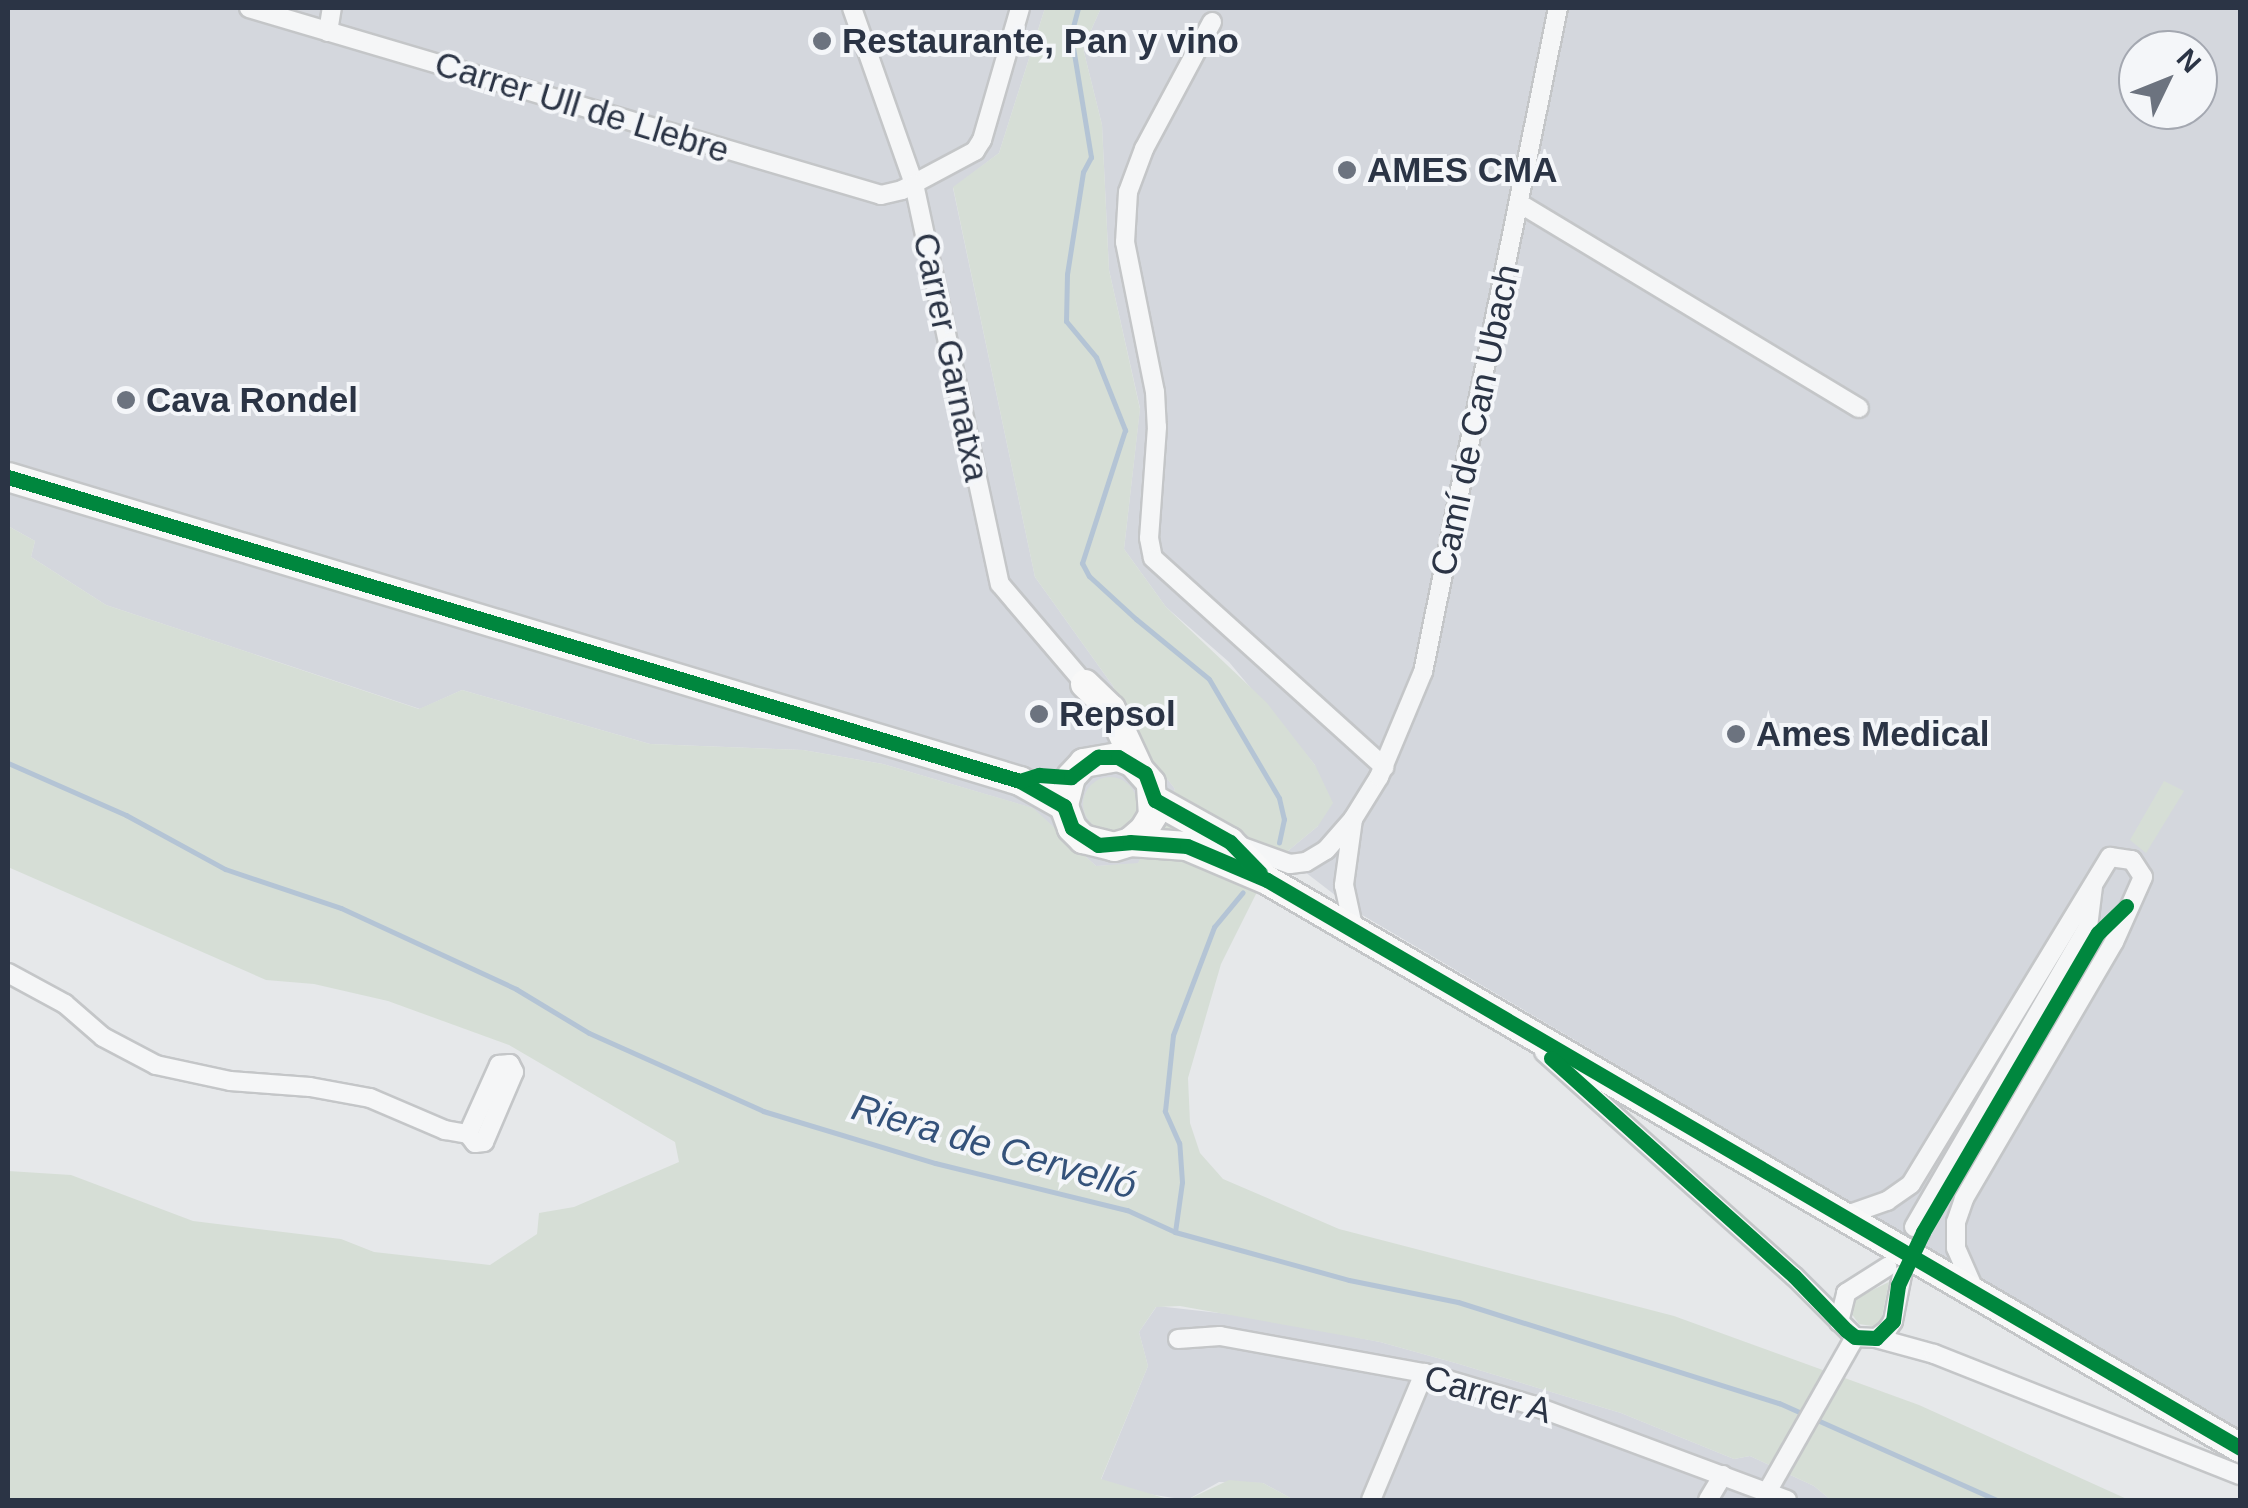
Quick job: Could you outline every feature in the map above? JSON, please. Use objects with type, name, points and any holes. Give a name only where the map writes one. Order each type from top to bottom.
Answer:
[{"type":"main road","points":[[8,477],[1020,781],[1064,806],[1072,828],[1084,838],[1114,846],[1130,842],[1186,846],[1280,878]]},
{"type":"main road","points":[[1085,684],[1111,709],[1138,767],[1151,783],[1155,800],[1144,830],[1130,842]]},
{"type":"main road","points":[[1064,806],[1078,770],[1100,733],[1085,684]]},
{"type":"main road","points":[[1020,781],[1039,774],[1078,770],[1118,757],[1138,767]]},
{"type":"main road","points":[[1155,800],[1230,842],[1354,931],[2240,1448]]},
{"type":"street","name":"Carrer Ull de Llebre","points":[[249,8],[881,195],[914,184],[964,158],[982,140],[1020,8]]},
{"type":"street","points":[[328,32],[332,8]]},
{"type":"street","name":"Carrer Garnatxa","points":[[852,8],[914,184],[1000,584],[1085,684]]},
{"type":"street","name":"Camí de Can Ubach","points":[[1280,878],[1315,858],[1353,819],[1384,767],[1423,672],[1558,8]]},
{"type":"street","points":[[1212,22],[1144,149],[1128,192],[1125,242],[1156,410],[1148,538],[1152,558],[1384,767]]},
{"type":"street","points":[[1519,203],[1858,408]]},
{"type":"street","name":"Camí de Can Ubach","points":[[1353,819],[1344,884],[1354,931]]},
{"type":"street","points":[[1844,1216],[1901,1193],[1922,1171],[2070,917],[2110,857],[2132,860],[2143,877],[2126,906],[2114,942],[1964,1199],[1956,1222],[1956,1248],[1976,1294]]},
{"type":"street","points":[[2093,886],[2088,927],[1918,1229],[2098,933],[2126,906]]},
{"type":"street","points":[[8,974],[65,1004],[103,1038],[156,1065],[230,1081],[310,1087],[370,1098],[445,1130],[468,1134]]},
{"type":"street","points":[[1510,1022],[1794,1276],[1855,1337],[1876,1338],[1934,1354],[2240,1475]]},
{"type":"street","points":[[1839,1322],[1846,1294],[1894,1271],[1893,1321],[1876,1338]]},
{"type":"street","name":"Carrer A","points":[[1178,1340],[1220,1336],[1424,1373],[1532,1405],[1723,1475],[1771,1484],[1788,1500]]},
{"type":"street","points":[[1771,1484],[1855,1337]]},
{"type":"street","points":[[1371,1500],[1424,1373]]},
{"type":"street","points":[[1708,1500],[1723,1475]]},
{"type":"shaded area","points":[[8,8],[1045,8],[999,153],[953,188],[1035,577],[1113,686],[1132,732],[1175,789],[1138,864],[1096,866],[1032,808],[883,764],[803,750],[650,744],[462,690],[420,709],[106,605],[31,557],[35,541],[8,526]]},
{"type":"shaded area","points":[[1045,8],[1101,8],[1083,48],[1102,125],[1109,270],[1140,409],[1124,549],[1166,607],[1267,703],[1315,765],[1333,803],[1318,826],[1283,855],[1256,894],[1221,964],[1188,1078],[1190,1123],[1200,1153],[1223,1179],[1339,1229],[1674,1316],[1919,1405],[2129,1500],[1831,1500],[1814,1486],[1750,1456],[1734,1459],[1621,1413],[1459,1364],[1380,1342],[1180,1306],[1156,1307],[1139,1332],[1148,1366],[1101,1479],[1171,1500],[8,1500],[8,1171],[71,1175],[193,1221],[341,1239],[374,1252],[490,1265],[537,1234],[539,1213],[574,1207],[679,1162],[675,1142],[509,1045],[388,1001],[314,984],[266,980],[8,867],[8,526],[35,541],[31,557],[106,605],[419,709],[462,690],[650,744],[803,750],[883,764],[1033,808],[1096,866],[1138,863],[1175,789],[1131,732],[1113,686],[1035,577],[953,187],[999,153]]},
{"type":"shaded area","points":[[1101,8],[2240,8],[2240,1431],[1357,912],[1283,855],[1318,826],[1315,765],[1229,662],[1166,607],[1124,549],[1140,408],[1109,270],[1102,125],[1083,48]]},
{"type":"shaded area","points":[[1110,777],[1129,785],[1137,804],[1129,823],[1110,831],[1091,823],[1083,804],[1091,785]]},
{"type":"shaded area","points":[[2164,781],[2184,791],[2146,853],[2130,840]]},
{"type":"shaded area","points":[[1889,1282],[1881,1321],[1872,1326],[1859,1324],[1851,1313],[1854,1299]]},
{"type":"shaded area","points":[[1157,1306],[1254,1317],[1380,1342],[1459,1364],[1621,1413],[1734,1459],[1750,1456],[1814,1486],[1831,1500],[1294,1500],[1263,1483],[1219,1482],[1187,1500],[1135,1492],[1101,1480],[1148,1366],[1139,1332]]},
{"type":"shaded area","points":[[1229,1480],[1263,1483],[1294,1500],[1187,1500]]},
{"type":"waterway","points":[[1078,8],[1071,35],[1091,157],[1083,172],[1067,274],[1066,321],[1096,357],[1125,430],[1082,563],[1089,576],[1136,619],[1209,679],[1279,798],[1284,819],[1279,842]]},
{"type":"waterway","name":"Riera de Cervelló","points":[[8,763],[126,815],[225,869],[341,908],[516,989],[589,1033],[763,1111],[935,1163],[1127,1210],[1175,1232],[1349,1280],[1458,1302],[1779,1403],[1997,1500]]},
{"type":"waterway","points":[[1175,1232],[1182,1182],[1179,1143],[1165,1111],[1173,1035],[1214,927],[1243,892]]},
{"type":"tunnel","points":[[1909,1261],[1923,1232]]},
{"type":"cycle path","points":[[8,477],[1020,781],[1064,806],[1072,828],[1098,845],[1130,842],[1187,846],[1267,880],[2240,1448]]},
{"type":"cycle path","points":[[1020,781],[1039,775],[1071,777],[1098,757],[1118,757],[1145,773],[1155,800],[1230,842],[1260,873]]},
{"type":"cycle path","points":[[1551,1058],[1794,1276],[1846,1330],[1855,1337],[1876,1338],[1893,1321],[1898,1285],[1923,1232],[2098,933],[2126,906]]},
{"type":"place","name":"Restaurante, Pan y vino","points":[[822,41]]},
{"type":"place","name":"AMES CMA","points":[[1347,170]]},
{"type":"place","name":"Cava Rondel","points":[[126,400]]},
{"type":"place","name":"Repsol","points":[[1039,714]]},
{"type":"place","name":"Ames Medical","points":[[1736,734]]}]
